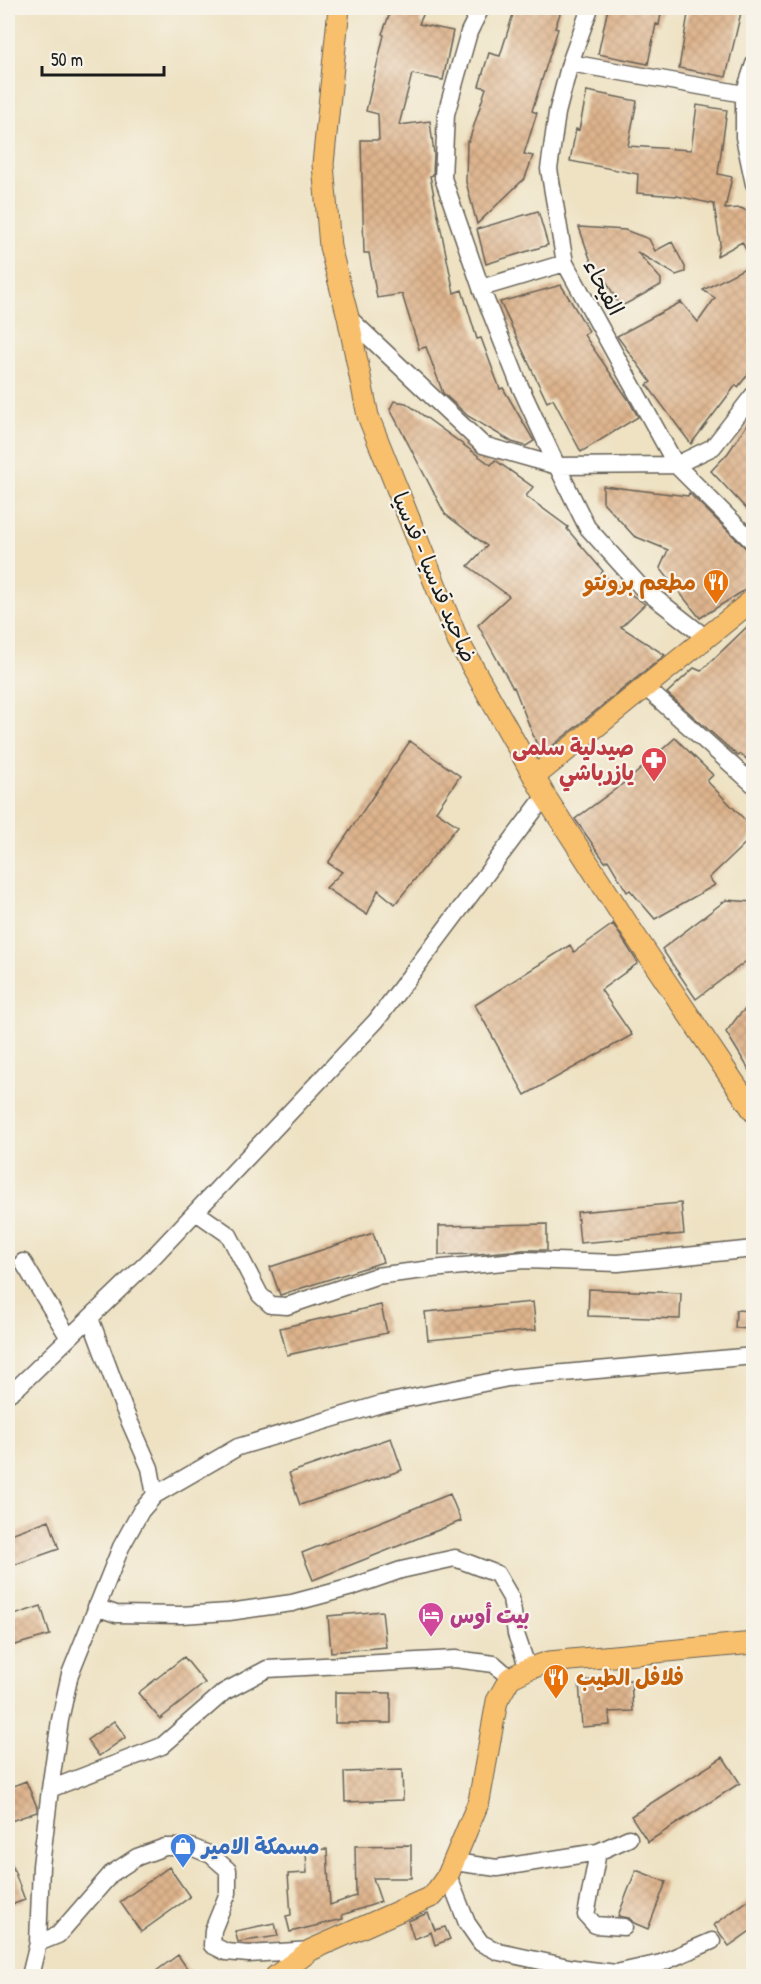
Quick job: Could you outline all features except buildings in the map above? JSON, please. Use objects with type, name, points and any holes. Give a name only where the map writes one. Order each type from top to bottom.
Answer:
[{"type":"main road","name":"ضاحيد قدسيا - قدسيا","points":[[339,8],[323,164],[330,247],[348,316],[368,416],[458,641],[545,796],[753,1112]]},
{"type":"main road","points":[[534,777],[753,599]]},
{"type":"main road","points":[[276,1977],[311,1950],[433,1896],[451,1869],[479,1801],[497,1701],[519,1673],[549,1662],[753,1643]]},
{"type":"street","points":[[481,8],[469,32],[446,114],[443,178],[481,288],[519,384],[587,527],[641,587],[705,636]]},
{"type":"street","name":"الفيحاء","points":[[590,8],[570,63],[557,113],[549,169],[565,263],[675,465],[753,543]]},
{"type":"street","points":[[570,63],[744,94]]},
{"type":"street","points":[[753,64],[744,94],[744,137],[753,184]]},
{"type":"street","points":[[481,288],[565,263]]},
{"type":"street","points":[[348,316],[483,445],[557,466],[675,465],[713,447],[753,394]]},
{"type":"street","points":[[644,686],[753,784]]},
{"type":"street","points":[[8,1394],[154,1256],[376,1021],[545,796]]},
{"type":"street","points":[[196,1212],[229,1235],[260,1295],[271,1305],[287,1306],[376,1276],[524,1260],[618,1263],[753,1249]]},
{"type":"street","points":[[23,1262],[69,1338]]},
{"type":"street","points":[[90,1318],[124,1409],[150,1468],[155,1495]]},
{"type":"street","points":[[30,1977],[38,1943],[41,1866],[50,1789],[60,1720],[70,1674],[122,1547],[141,1512],[155,1495],[238,1447],[381,1404],[508,1378],[753,1356]]},
{"type":"street","points":[[50,1789],[162,1746],[224,1692],[267,1669],[455,1659],[494,1664],[519,1673],[511,1598],[497,1574],[455,1557],[400,1570],[352,1587],[302,1600],[229,1612],[181,1615],[116,1614],[96,1607]]},
{"type":"street","points":[[629,1838],[598,1852],[497,1868],[451,1869],[467,1923],[481,1943],[499,1952],[573,1968],[616,1973],[662,1963],[712,1941]]},
{"type":"street","points":[[38,1943],[58,1935],[111,1874],[137,1857],[165,1847],[191,1847],[212,1855],[228,1870],[228,1893],[213,1930],[212,1945],[226,1952],[249,1954],[311,1950]]},
{"type":"street","points":[[598,1852],[586,1915],[595,1925],[624,1928]]},
{"type":"place","name":"مطعم برونتو","points":[[716,605]]},
{"type":"place","name":"صيدلية سلمى يازرباشي","points":[[654,783]]},
{"type":"place","name":"بيت أوس","points":[[431,1638]]},
{"type":"place","name":"فلافل الطيب","points":[[556,1700]]},
{"type":"place","name":"مسمكة الامير","points":[[183,1869]]}]
